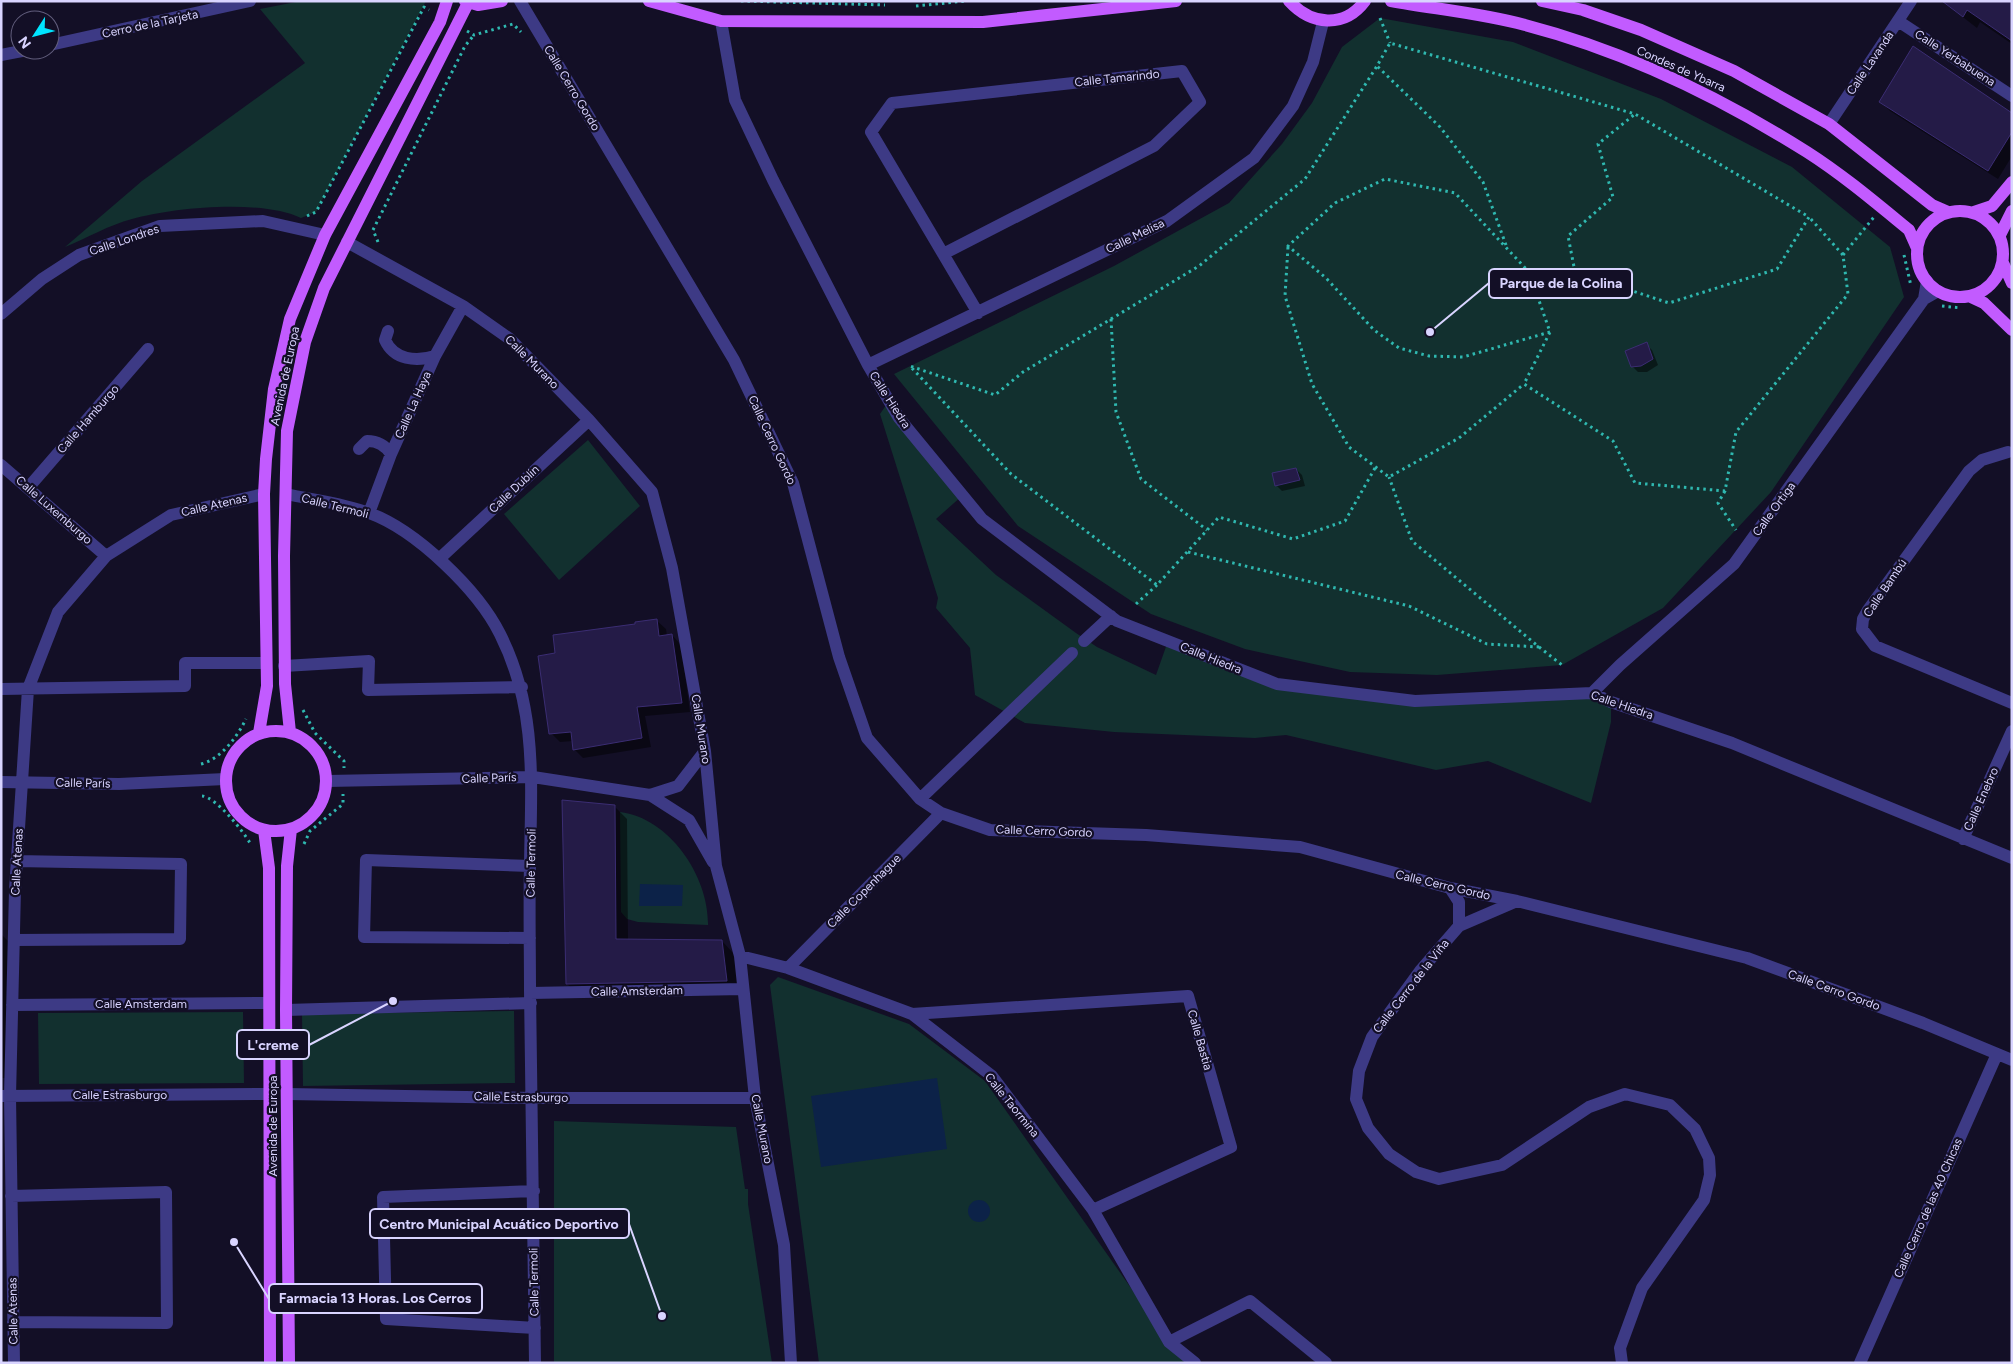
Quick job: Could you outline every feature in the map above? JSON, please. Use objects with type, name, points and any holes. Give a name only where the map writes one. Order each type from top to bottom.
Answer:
[{"type":"main road","points":[[259,733],[266,697],[264,494],[274,389],[290,319],[325,235],[440,22],[447,1]]},
{"type":"main road","points":[[467,2],[478,5],[502,1]]},
{"type":"main road","points":[[649,1],[721,21],[983,22],[1176,1]]},
{"type":"main road","points":[[1289,1],[1298,11],[1310,18],[1323,22],[1343,19],[1352,14],[1365,1]]},
{"type":"main road","name":"Condes de Ybarra","points":[[1391,1],[1524,24],[1587,44],[1654,70],[1728,105],[1800,148],[1909,230],[1917,248]]},
{"type":"main road","name":"Condes de Ybarra","points":[[1542,1],[1583,10],[1641,30],[1734,71],[1829,124],[1932,205],[1948,212]]},
{"type":"main road","name":"Avenida de Europa","points":[[290,732],[284,666],[287,430],[304,342],[324,288],[467,2]]},
{"type":"main road","points":[[1974,212],[1992,206],[2012,182]]},
{"type":"main road","points":[[1961,210],[1974,212],[1994,226],[2000,235],[2004,248],[2003,263],[1999,274],[1991,285],[1981,292],[1969,296],[1958,297],[1938,291],[1927,281],[1917,259],[1920,236],[1927,225],[1936,217],[1948,212],[1961,210]]},
{"type":"main road","points":[[2000,235],[2012,211]]},
{"type":"main road","points":[[2003,263],[2012,283]]},
{"type":"main road","points":[[1969,296],[1984,303],[2012,330]]},
{"type":"main road","points":[[290,732],[305,739],[317,750],[324,765],[327,781],[324,797],[317,811],[305,822],[291,829],[278,831],[264,830],[248,823],[236,811],[228,796],[225,779],[228,764],[235,750],[246,740],[259,733],[290,732]]},
{"type":"main road","name":"Avenida de Europa","points":[[289,1363],[286,1010],[287,866],[291,829]]},
{"type":"main road","name":"Avenida de Europa","points":[[264,830],[269,868],[270,1363]]},
{"type":"street","name":"Cerro de la Tarjeta","points":[[60,43],[250,1]]},
{"type":"street","name":"Calle Cerro Gordo","points":[[520,1],[734,360],[794,483],[839,657],[867,738],[920,799],[941,813],[990,830],[1146,835],[1300,847],[1450,888],[1517,901],[1747,958],[1923,1023],[2012,1060]]},
{"type":"street","name":"Calle Lavanda","points":[[1829,124],[1911,1]]},
{"type":"street","name":"Calle Hiedra","points":[[721,21],[735,100],[773,180],[868,365],[899,418],[982,519],[1117,621],[1277,684],[1415,701],[1592,692],[1611,702],[1732,743],[2012,858]]},
{"type":"street","name":"Calle Yerbabuena","points":[[1898,21],[2012,96]]},
{"type":"street","name":"Calle Melisa","points":[[868,365],[1167,220],[1254,158],[1293,106],[1313,62],[1323,22]]},
{"type":"street","name":"Calle Tamarindo","points":[[943,254],[1154,146],[1200,102],[1182,71],[892,104],[871,132],[943,254],[978,313]]},
{"type":"street","name":"Calle Londres","points":[[1,314],[42,279],[79,255],[160,226],[263,221],[325,235]]},
{"type":"street","name":"Calle Murano","points":[[347,242],[463,306],[510,338],[589,420],[652,492],[672,568],[705,751],[716,866],[740,956],[755,1098],[784,1245],[791,1363]]},
{"type":"street","name":"Calle Ortiga","points":[[1924,299],[1927,281]]},
{"type":"street","name":"Calle Ortiga","points":[[1592,692],[1620,664],[1734,564],[1924,299],[1938,291]]},
{"type":"street","name":"Calle La Haya","points":[[369,513],[391,454],[435,356],[463,306]]},
{"type":"street","name":"Calle La Haya","points":[[388,331],[385,340],[389,350],[398,356],[421,361],[435,356]]},
{"type":"street","name":"Calle Hamburgo","points":[[28,488],[148,349]]},
{"type":"street","name":"Calle Dublin","points":[[439,559],[589,420]]},
{"type":"street","name":"Calle La Haya","points":[[359,449],[367,441],[376,441],[386,447],[391,454]]},
{"type":"street","name":"Calle Bambú","points":[[2008,452],[1982,460],[1969,471],[1868,610],[1863,619],[1862,629],[1874,646],[2012,703]]},
{"type":"street","name":"Calle Luxemburgo","points":[[1,465],[106,556]]},
{"type":"street","name":"Calle Atenas","points":[[14,1363],[12,1196],[6,1096],[12,1005],[16,861],[28,690],[58,612],[106,556],[171,515],[264,494]]},
{"type":"street","name":"Calle Termoli","points":[[286,494],[369,513],[407,533],[439,559],[471,593],[500,632],[522,687],[533,776],[530,866],[530,998],[533,1098],[535,1363]]},
{"type":"street","points":[[1084,642],[1111,616]]},
{"type":"street","points":[[920,799],[1072,653]]},
{"type":"street","points":[[284,666],[369,661],[368,690],[522,687]]},
{"type":"street","points":[[1,689],[185,686],[185,663],[266,663]]},
{"type":"street","name":"Calle Enebro","points":[[1963,839],[2012,731]]},
{"type":"street","name":"Calle París","points":[[327,781],[533,776],[650,794],[678,786],[705,751]]},
{"type":"street","name":"Calle París","points":[[1,782],[119,784],[225,779]]},
{"type":"street","name":"Calle París","points":[[650,794],[689,820],[716,866]]},
{"type":"street","name":"Calle Copenhague","points":[[788,968],[941,813]]},
{"type":"street","points":[[530,866],[366,860],[364,936],[530,938]]},
{"type":"street","points":[[14,940],[180,939],[181,864],[16,861]]},
{"type":"street","points":[[1450,888],[1460,902],[1459,926]]},
{"type":"street","points":[[1,891],[15,890]]},
{"type":"street","name":"Calle Cerro de la Viña","points":[[1517,901],[1459,926],[1420,971],[1372,1037],[1359,1071],[1356,1099],[1368,1128],[1388,1154],[1416,1172],[1439,1178],[1502,1165],[1589,1107],[1625,1094],[1670,1105],[1689,1123],[1695,1130],[1709,1158],[1710,1175],[1704,1200],[1642,1288],[1620,1348],[1622,1363]]},
{"type":"street","name":"Calle Taormina","points":[[740,956],[788,968],[912,1014],[992,1076],[1093,1210],[1169,1342],[1195,1363]]},
{"type":"street","name":"Calle Amsterdam","points":[[286,1010],[743,989]]},
{"type":"street","name":"Calle Bastia","points":[[912,1014],[1188,996],[1231,1147],[1093,1210]]},
{"type":"street","name":"Calle Amsterdam","points":[[12,1005],[269,1003]]},
{"type":"street","name":"Calle Cerro de las 40 Chicas","points":[[1860,1363],[1997,1054]]},
{"type":"street","name":"Calle Estrasburgo","points":[[6,1096],[270,1094]]},
{"type":"street","name":"Calle Estrasburgo","points":[[287,1094],[533,1098],[755,1098]]},
{"type":"street","points":[[534,1191],[383,1197],[386,1319],[535,1328]]},
{"type":"street","points":[[12,1196],[166,1192],[167,1323],[13,1322]]},
{"type":"street","points":[[1169,1342],[1250,1301],[1326,1363]]},
{"type":"path","points":[[741,1],[894,6]]},
{"type":"path","points":[[914,6],[966,1]]},
{"type":"path","points":[[1380,18],[1390,43]]},
{"type":"path","points":[[374,256],[380,244],[374,237],[373,230],[466,46],[474,34]]},
{"type":"path","points":[[1157,586],[1010,474],[910,366],[995,395],[1023,372],[1199,266],[1305,179],[1390,43]]},
{"type":"path","points":[[1390,43],[1635,114],[1810,217],[1843,256],[1848,294],[1736,432],[1725,491],[1718,503],[1736,530]]},
{"type":"path","points":[[1377,66],[1440,127],[1483,182],[1507,248]]},
{"type":"path","points":[[1575,272],[1568,236],[1613,197],[1598,144],[1635,114]]},
{"type":"path","points":[[1389,477],[1459,438],[1524,384],[1550,332],[1529,272],[1455,193],[1385,178],[1335,203],[1288,246],[1286,296],[1312,384],[1349,448],[1374,468],[1389,477],[1412,542],[1562,665]]},
{"type":"path","points":[[1843,256],[1882,208]]},
{"type":"path","points":[[1529,272],[1575,272],[1669,303],[1777,269],[1810,217]]},
{"type":"path","points":[[1288,246],[1326,278],[1374,330],[1399,348],[1429,356],[1463,356],[1550,332]]},
{"type":"path","points":[[1110,319],[1116,412],[1141,479],[1207,530]]},
{"type":"path","points":[[1524,384],[1613,441],[1635,483],[1725,491]]},
{"type":"path","points":[[1136,604],[1157,586],[1219,516],[1293,539],[1345,521],[1374,468]]},
{"type":"path","points":[[1188,552],[1409,606],[1487,644],[1539,647]]},
{"type":"green space","points":[[301,1],[426,1],[316,212],[301,218],[264,208],[218,207],[171,211],[123,222],[65,247],[142,181],[305,63],[260,9]]},
{"type":"green space","points":[[1380,18],[1513,42],[1661,99],[1792,167],[1890,247],[1904,297],[1771,492],[1663,608],[1562,665],[1437,675],[1350,672],[1245,649],[1151,614],[1018,526],[894,374],[1114,266],[1229,203],[1282,144],[1312,103],[1342,47]]},
{"type":"green space","points":[[889,401],[963,495],[936,519],[996,575],[1097,647],[1156,675],[1168,641],[1277,684],[1415,701],[1592,693],[1611,702],[1611,722],[1591,803],[1488,761],[1436,770],[1286,735],[1255,738],[1114,732],[1025,723],[975,695],[970,648],[936,608],[938,598],[880,414]]},
{"type":"green space","points":[[588,440],[640,506],[559,580],[504,514]]},
{"type":"green space","points":[[620,812],[638,817],[655,825],[683,853],[694,870],[702,888],[707,907],[708,925],[638,922],[627,919],[621,912]]},
{"type":"green space","points":[[778,977],[909,1024],[985,1081],[1169,1342],[1195,1363],[819,1363],[770,985]]},
{"type":"green space","points":[[514,1011],[515,1083],[303,1086],[302,1014]]},
{"type":"green space","points":[[243,1012],[244,1083],[39,1084],[38,1013]]},
{"type":"green space","points":[[554,1121],[736,1127],[745,1189],[748,1189],[748,1204],[772,1363],[554,1363]]},
{"type":"water","points":[[640,884],[683,885],[682,906],[639,906]]},
{"type":"water","points":[[937,1078],[947,1149],[821,1167],[811,1096]]},
{"type":"water","points":[[979,1200],[987,1203],[990,1211],[987,1219],[979,1222],[971,1219],[968,1211],[971,1203]]},
{"type":"building","points":[[1942,1],[2012,1],[2012,41],[1967,10],[1963,17]]},
{"type":"building","points":[[1913,46],[2012,113],[2012,132],[1988,171],[1879,102]]},
{"type":"building","points":[[1647,342],[1653,359],[1641,366],[1631,367],[1625,351]]},
{"type":"building","points":[[1296,468],[1300,480],[1275,486],[1272,473]]},
{"type":"building","points":[[657,619],[659,636],[672,634],[682,703],[637,707],[642,738],[573,750],[571,732],[549,734],[538,656],[555,653],[553,635],[635,624],[635,622]]},
{"type":"building","points":[[562,800],[615,805],[616,939],[722,940],[727,981],[566,984]]},
{"type":"place","name":"Parque de la Colina","points":[[1430,332]]},
{"type":"place","name":"L'creme","points":[[393,1001]]},
{"type":"place","name":"Farmacia 13 Horas. Los Cerros","points":[[234,1242]]},
{"type":"place","name":"Centro Municipal Acuático Deportivo","points":[[662,1316]]}]
